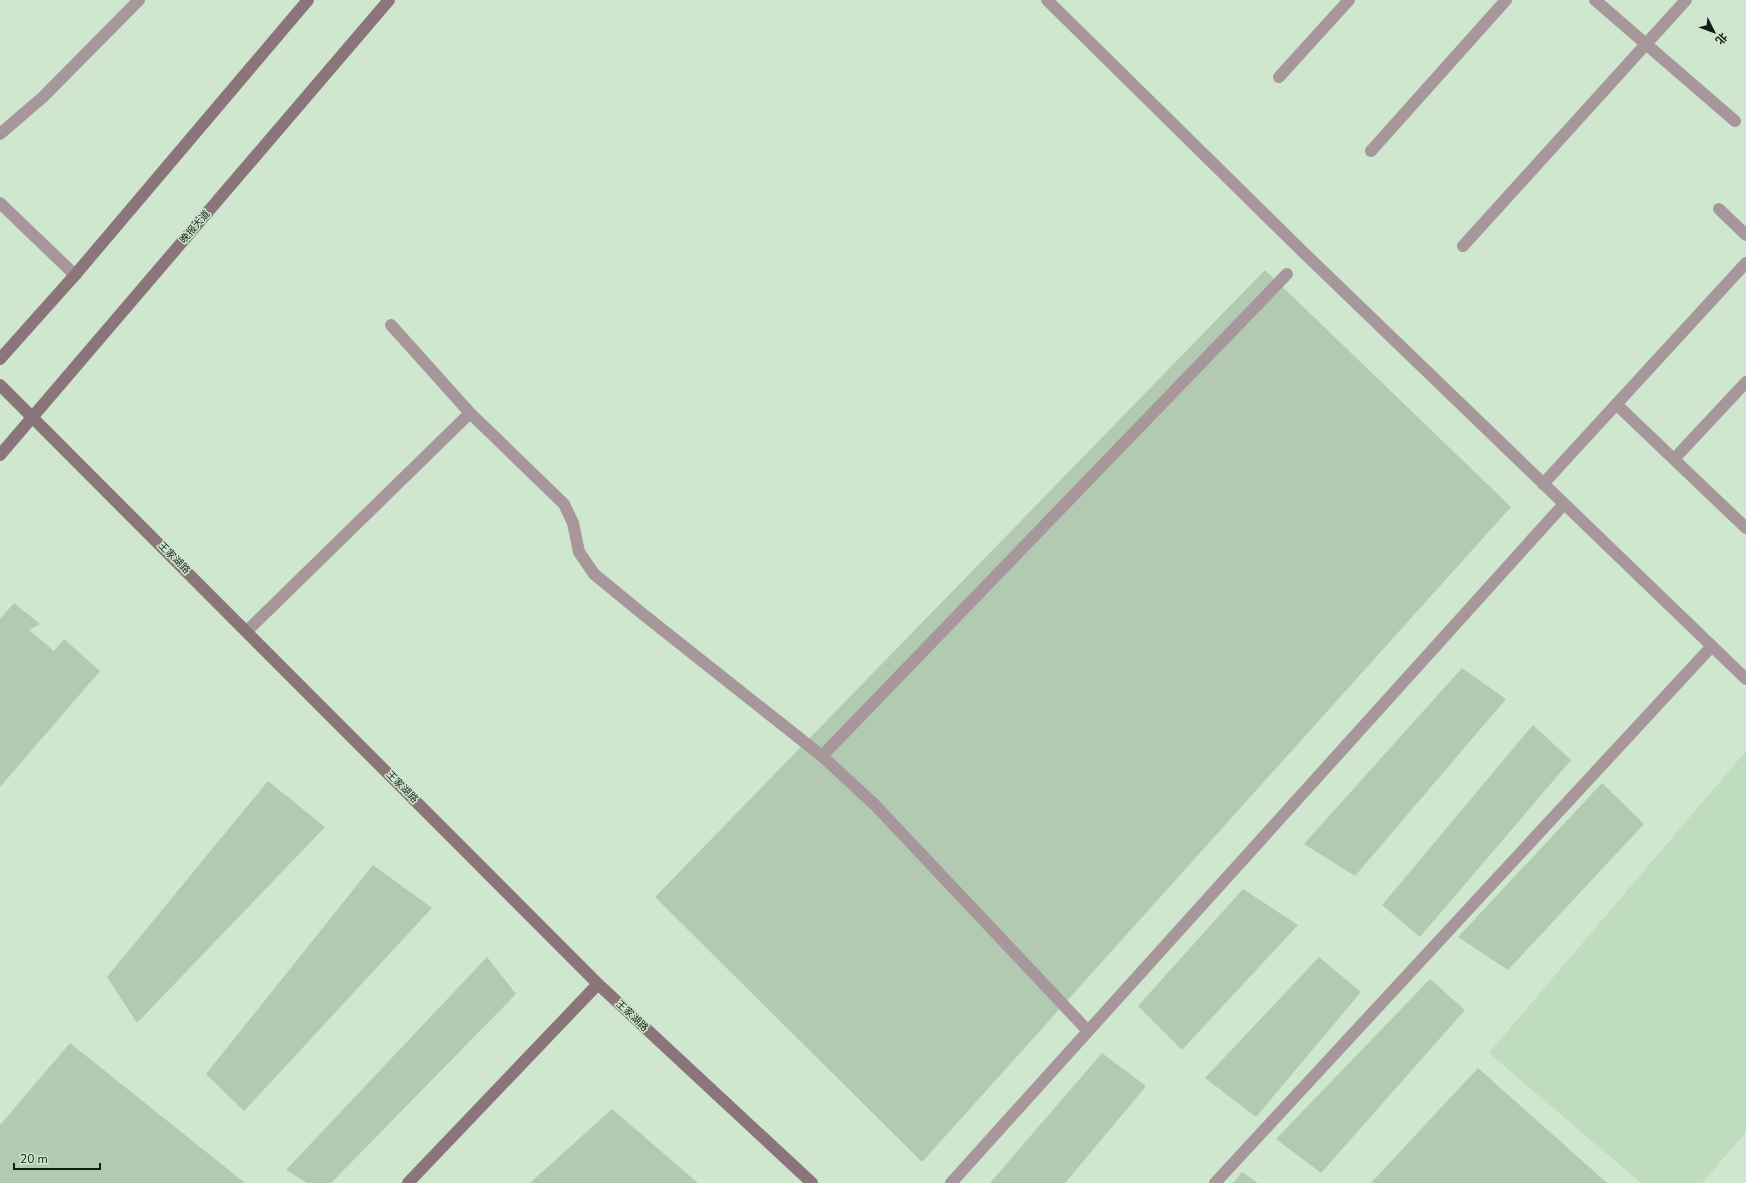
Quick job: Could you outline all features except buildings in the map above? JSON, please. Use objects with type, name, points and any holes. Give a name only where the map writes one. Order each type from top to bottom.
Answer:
[{"type":"street","points":[[0,134],[43,97],[139,0]]},
{"type":"street","points":[[0,359],[75,275],[308,0]]},
{"type":"street","name":"晚报大道","points":[[0,454],[389,0]]},
{"type":"street","points":[[1047,0],[1302,251],[1745,677]]},
{"type":"street","points":[[1279,77],[1349,0]]},
{"type":"street","points":[[1371,151],[1506,0]]},
{"type":"street","points":[[1595,0],[1735,121]]},
{"type":"street","points":[[1463,246],[1686,0]]},
{"type":"street","points":[[0,203],[75,275]]},
{"type":"street","points":[[1719,209],[1746,235]]},
{"type":"street","points":[[1543,484],[1746,263]]},
{"type":"street","points":[[822,756],[1287,274]]},
{"type":"street","points":[[391,324],[470,413],[564,504],[573,523],[579,552],[594,574],[822,756],[875,805],[1088,1031]]},
{"type":"street","points":[[1674,459],[1746,382]]},
{"type":"street","name":"王家湖路","points":[[0,385],[598,984],[812,1183]]},
{"type":"street","points":[[1616,404],[1745,525]]},
{"type":"street","points":[[247,631],[470,413]]},
{"type":"street","points":[[951,1183],[1564,504]]},
{"type":"street","points":[[1215,1183],[1712,646]]},
{"type":"street","points":[[408,1183],[598,984]]},
{"type":"shaded area","points":[[1746,751],[1746,1132],[1702,1183],[1641,1183],[1489,1053]]}]
